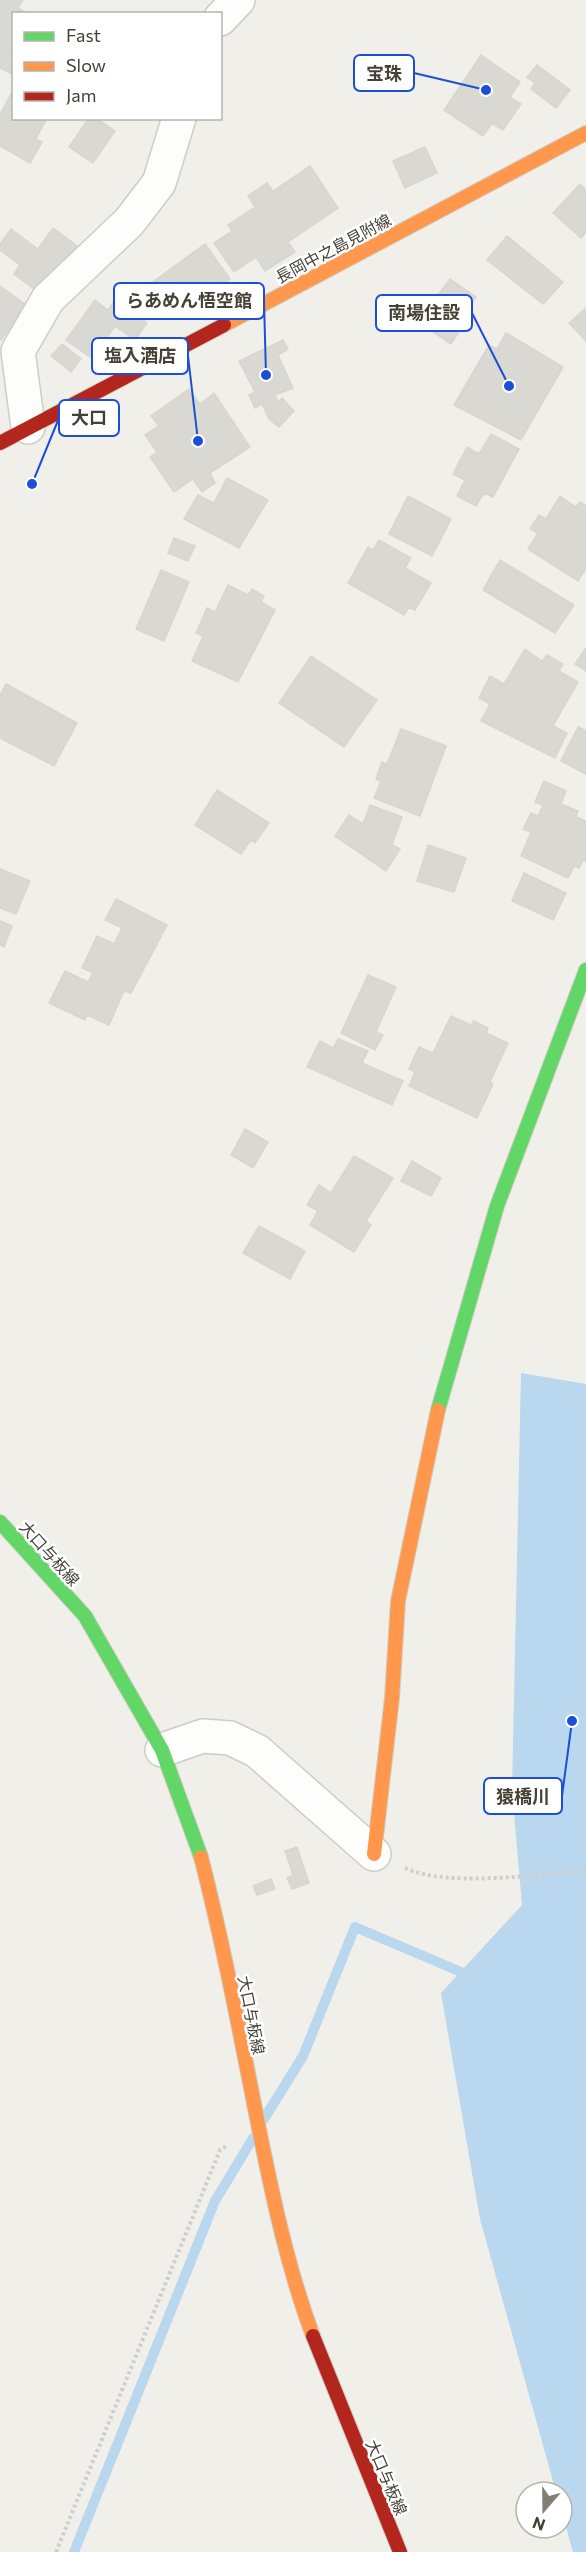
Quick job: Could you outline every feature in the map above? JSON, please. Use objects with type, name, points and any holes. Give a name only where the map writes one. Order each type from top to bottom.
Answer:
[{"type":"main road","name":"長岡中之島見附線","points":[[0,443],[586,133]]},
{"type":"main road","points":[[374,1854],[392,1698],[398,1601],[440,1400],[497,1206],[586,970]]},
{"type":"main road","name":"大口与板線","points":[[0,1522],[85,1616],[162,1750],[199,1850],[214,1908],[275,2207],[304,2312],[345,2420],[400,2552]]},
{"type":"street","points":[[222,17],[238,0]]},
{"type":"street","points":[[28,427],[18,351],[48,299],[129,222],[159,183],[178,120]]},
{"type":"street","points":[[162,1750],[203,1736],[230,1738],[257,1751],[374,1854]]},
{"type":"path","points":[[374,1854],[415,1872],[469,1879],[586,1871]]},
{"type":"path","points":[[56,2552],[220,2150],[257,2125]]},
{"type":"water","points":[[521,1373],[586,1384],[586,2552],[573,2552],[570,2540],[574,2540],[574,2480],[553,2480],[480,2219],[441,1993],[522,1905],[512,1791]]},
{"type":"building","points":[[0,0],[23,0],[18,8],[25,12],[12,12],[12,74],[0,68]]},
{"type":"building","points":[[481,55],[520,82],[510,97],[521,104],[503,130],[492,123],[483,136],[444,110]]},
{"type":"building","points":[[537,65],[570,90],[556,108],[531,89],[535,83],[527,77]]},
{"type":"building","points":[[12,93],[12,120],[46,120],[36,139],[42,142],[30,163],[0,146],[0,114]]},
{"type":"building","points":[[88,120],[99,120],[115,131],[93,163],[69,147]]},
{"type":"building","points":[[425,147],[437,173],[405,188],[393,161]]},
{"type":"building","points":[[310,166],[338,208],[288,242],[295,252],[265,271],[256,257],[234,272],[214,243],[232,231],[228,225],[255,207],[248,196],[267,183],[273,191]]},
{"type":"building","points":[[580,184],[586,190],[586,232],[581,238],[553,213]]},
{"type":"building","points":[[53,228],[77,246],[41,294],[14,274],[20,265],[0,250],[0,244],[11,229],[38,249]]},
{"type":"building","points":[[507,236],[563,282],[543,304],[487,260]]},
{"type":"building","points":[[205,244],[230,279],[221,287],[216,280],[159,320],[139,292]]},
{"type":"building","points":[[450,279],[476,297],[460,320],[465,323],[451,344],[424,326],[437,305],[433,302]]},
{"type":"building","points":[[0,286],[26,305],[1,340],[0,339]]},
{"type":"building","points":[[95,300],[108,310],[115,300],[147,323],[135,340],[115,326],[104,342],[109,346],[104,352],[96,347],[90,357],[66,340]]},
{"type":"building","points":[[586,308],[586,341],[569,323]]},
{"type":"building","points":[[506,333],[563,367],[521,440],[454,405],[489,345],[497,349]]},
{"type":"building","points":[[283,340],[288,349],[278,355],[293,388],[275,395],[278,402],[282,398],[294,411],[279,427],[269,419],[262,404],[255,408],[249,395],[255,392],[239,361]]},
{"type":"building","points":[[62,344],[81,359],[71,372],[51,356]]},
{"type":"building","points":[[189,389],[200,404],[214,393],[250,447],[210,473],[215,483],[202,492],[193,479],[174,492],[150,457],[157,452],[145,435],[159,426],[151,416]]},
{"type":"building","points":[[491,434],[519,449],[493,497],[484,493],[476,506],[457,496],[465,480],[453,474],[467,447],[479,454]]},
{"type":"building","points":[[227,478],[268,500],[239,548],[184,519],[198,495],[214,503]]},
{"type":"building","points":[[408,496],[451,519],[432,556],[389,534]]},
{"type":"building","points":[[560,496],[576,507],[580,502],[586,506],[586,568],[578,581],[528,549],[538,533],[530,529],[539,515],[546,519]]},
{"type":"building","points":[[174,538],[195,546],[188,561],[168,553]]},
{"type":"building","points":[[379,540],[411,558],[405,568],[431,583],[415,610],[409,607],[404,615],[348,583],[368,547],[373,550]]},
{"type":"building","points":[[500,560],[574,605],[555,633],[483,590]]},
{"type":"building","points":[[161,570],[189,582],[164,641],[136,629]]},
{"type":"building","points":[[228,585],[248,595],[252,589],[264,596],[261,602],[275,610],[238,682],[192,661],[203,636],[196,633],[207,608],[215,612]]},
{"type":"building","points":[[586,648],[586,671],[575,664]]},
{"type":"building","points":[[525,649],[542,661],[547,655],[563,664],[559,671],[578,682],[553,726],[567,733],[555,758],[481,721],[490,704],[479,698],[490,676],[504,684]]},
{"type":"building","points":[[311,656],[377,700],[344,747],[279,703]]},
{"type":"building","points":[[6,684],[77,723],[54,766],[0,738],[0,695]]},
{"type":"building","points":[[578,727],[586,731],[586,774],[561,761]]},
{"type":"building","points":[[401,729],[446,746],[420,816],[374,798],[381,781],[376,779],[382,762],[387,764]]},
{"type":"building","points":[[544,781],[566,791],[561,804],[578,811],[576,817],[586,821],[586,861],[583,860],[579,868],[574,866],[568,878],[521,856],[531,832],[523,829],[531,813],[538,816],[543,805],[535,802]]},
{"type":"building","points":[[217,790],[269,823],[255,843],[251,840],[241,854],[195,825]]},
{"type":"building","points":[[370,805],[402,817],[392,845],[400,849],[386,871],[335,836],[349,815],[363,824]]},
{"type":"building","points":[[428,845],[466,858],[454,892],[417,881]]},
{"type":"building","points":[[0,869],[30,881],[16,914],[0,908]]},
{"type":"building","points":[[524,873],[566,893],[553,920],[512,901]]},
{"type":"building","points":[[116,899],[167,925],[131,993],[124,991],[109,1025],[87,1015],[85,1020],[49,1003],[65,971],[88,982],[93,973],[82,968],[97,936],[114,944],[122,928],[105,920]]},
{"type":"building","points":[[0,921],[12,926],[4,947],[0,945]]},
{"type":"building","points":[[368,975],[396,987],[376,1032],[383,1035],[375,1050],[341,1033]]},
{"type":"building","points":[[451,1016],[471,1025],[474,1021],[488,1028],[486,1033],[508,1043],[477,1118],[409,1086],[415,1072],[409,1069],[419,1047],[433,1053]]},
{"type":"building","points":[[338,1039],[368,1051],[362,1063],[403,1081],[392,1105],[307,1067],[320,1041],[333,1048]]},
{"type":"building","points":[[245,1129],[268,1142],[253,1168],[231,1155]]},
{"type":"building","points":[[354,1156],[393,1178],[366,1221],[371,1225],[354,1252],[310,1225],[318,1211],[307,1205],[319,1185],[331,1193]]},
{"type":"building","points":[[412,1161],[441,1178],[431,1196],[401,1181]]},
{"type":"building","points":[[259,1226],[305,1251],[290,1279],[243,1253]]},
{"type":"building","points":[[297,1847],[309,1883],[292,1889],[287,1878],[293,1875],[285,1851]]},
{"type":"building","points":[[271,1879],[275,1889],[257,1895],[253,1886]]},
{"type":"waterway","points":[[264,2119],[303,2056],[355,1927],[473,1977]]},
{"type":"waterway","points":[[74,2552],[215,2201],[253,2138]]},
{"type":"traffic: fast","points":[[438,1410],[497,1206],[586,970]]},
{"type":"traffic: fast","points":[[0,1522],[85,1616],[162,1750],[201,1857]]},
{"type":"traffic: slow","points":[[224,325],[586,133]]},
{"type":"traffic: slow","points":[[374,1854],[392,1698],[398,1601],[438,1410]]},
{"type":"traffic: slow","points":[[201,1857],[225,1959],[276,2207],[296,2285],[313,2336]]},
{"type":"traffic: jam","points":[[0,443],[224,325]]},
{"type":"traffic: jam","points":[[313,2336],[400,2552]]},
{"type":"place","name":"宝珠","points":[[486,90]]},
{"type":"place","name":"らあめん悟空館","points":[[266,375]]},
{"type":"place","name":"南場住設","points":[[509,386]]},
{"type":"place","name":"塩入酒店","points":[[198,441]]},
{"type":"place","name":"大口","points":[[32,484]]},
{"type":"place","name":"猿橋川","points":[[572,1721]]}]
